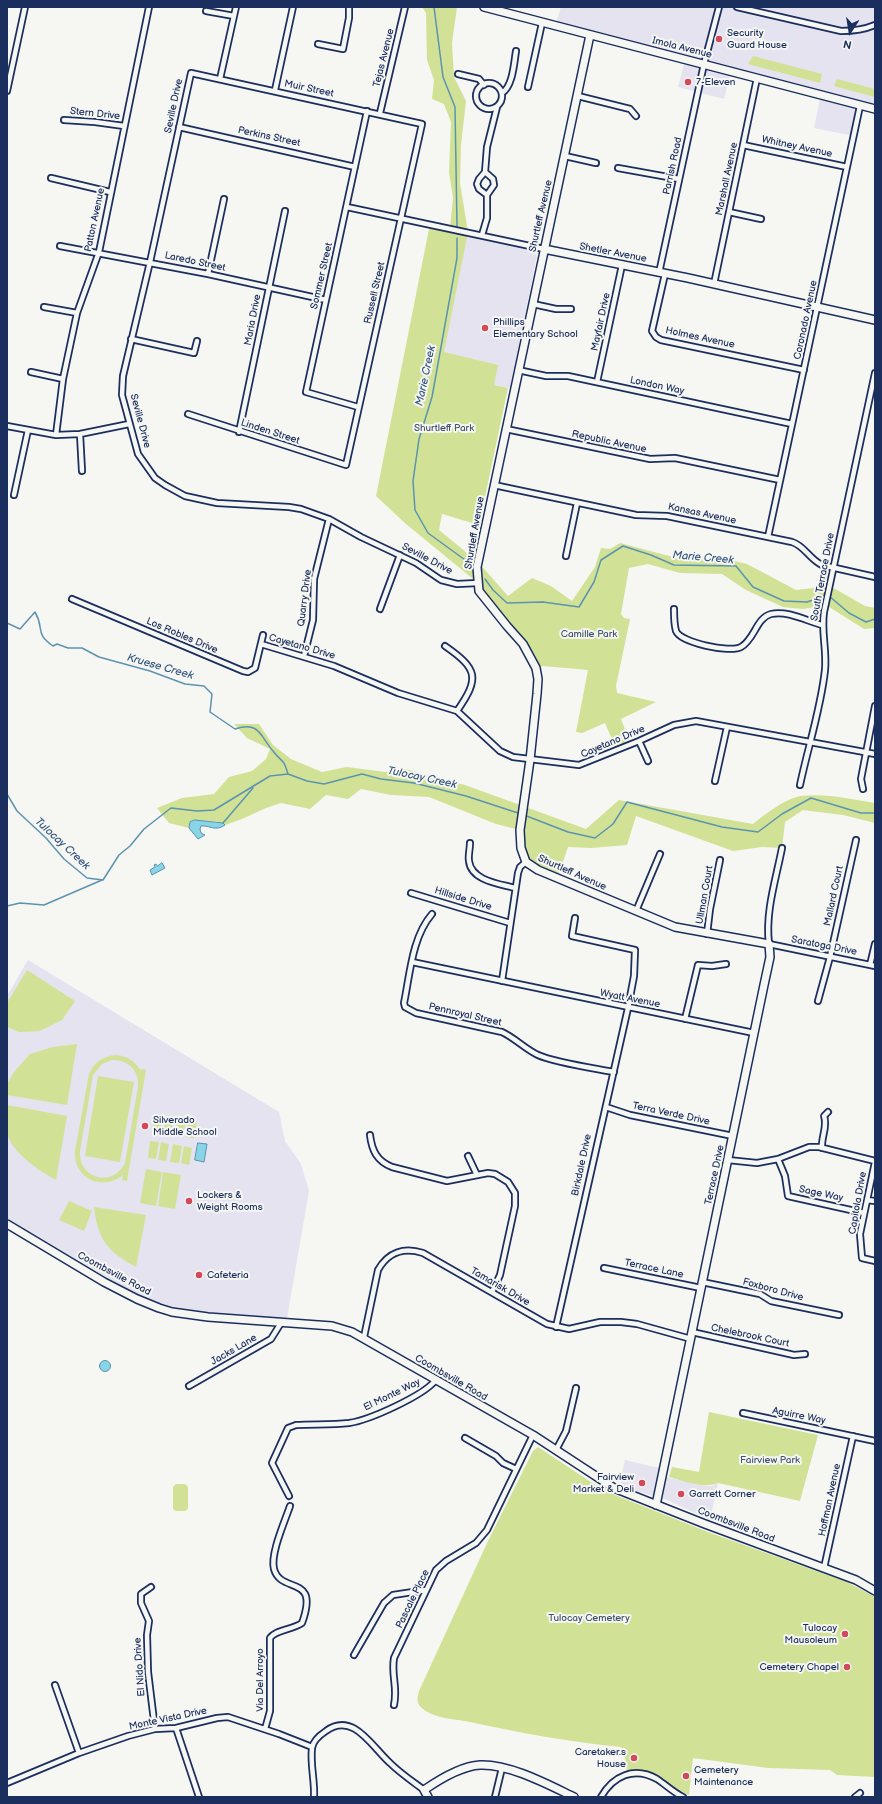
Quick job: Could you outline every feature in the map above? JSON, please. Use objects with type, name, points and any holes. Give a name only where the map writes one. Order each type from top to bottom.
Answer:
[{"type":"street","points":[[7,91],[26,7]]},
{"type":"street","name":"Patton Avenue","points":[[56,435],[63,378],[77,313],[98,252],[149,7]]},
{"type":"street","points":[[220,79],[236,7]]},
{"type":"street","points":[[275,90],[293,7]]},
{"type":"street","points":[[318,44],[343,49],[349,18],[349,7]]},
{"type":"street","name":"Tejas Avenue","points":[[380,113],[405,7]]},
{"type":"street","name":"Imola Avenue","points":[[484,7],[875,109]]},
{"type":"street","name":"Parrish Road","points":[[662,273],[679,179],[704,64],[719,7]]},
{"type":"street","points":[[737,7],[841,31],[855,31],[875,25]]},
{"type":"street","points":[[206,11],[234,16]]},
{"type":"street","points":[[528,87],[542,22]]},
{"type":"street","name":"Shurtleff Avenue","points":[[590,35],[478,558],[479,591],[506,626],[523,644],[536,668],[538,679],[530,760],[520,830],[521,848],[526,862],[538,870],[675,927],[769,944]]},
{"type":"street","points":[[502,93],[506,91],[516,51]]},
{"type":"street","name":"Muir Street","points":[[191,73],[380,113],[422,124]]},
{"type":"street","name":"Seville Drive","points":[[191,73],[150,262],[123,376],[123,389],[129,424],[138,454],[155,478],[185,496],[217,503],[301,509],[329,519],[361,538],[400,555],[441,580],[457,584],[478,583]]},
{"type":"street","points":[[458,74],[479,79],[484,85]]},
{"type":"street","name":"Marshall Avenue","points":[[714,284],[757,78]]},
{"type":"street","points":[[487,195],[479,189],[477,184],[482,174],[485,172],[487,147],[497,107],[502,100],[502,93],[496,85],[488,83],[478,90],[476,99],[484,108],[489,109],[497,107]]},
{"type":"street","points":[[578,96],[630,109],[636,116]]},
{"type":"street","name":"Coronado Avenue","points":[[768,537],[860,106]]},
{"type":"street","name":"Sommer Street","points":[[358,407],[306,392],[367,111]]},
{"type":"street","name":"Stern Drive","points":[[64,120],[124,126]]},
{"type":"street","name":"Russell Street","points":[[346,465],[422,124]]},
{"type":"street","name":"Perkins Street","points":[[179,127],[299,153],[355,167]]},
{"type":"street","name":"Whitney Avenue","points":[[743,145],[847,167]]},
{"type":"street","points":[[565,156],[596,163]]},
{"type":"street","points":[[618,168],[679,179]]},
{"type":"street","points":[[482,235],[487,218],[487,195],[494,185],[494,179],[485,172]]},
{"type":"street","points":[[51,178],[110,192]]},
{"type":"street","points":[[208,274],[224,199]]},
{"type":"street","name":"Shetler Avenue","points":[[347,207],[714,284],[875,320]]},
{"type":"street","name":"Maria Drive","points":[[239,432],[285,211]]},
{"type":"street","points":[[729,212],[761,219]]},
{"type":"street","name":"Laredo Street","points":[[60,246],[150,262],[326,300]]},
{"type":"street","name":"Mayfair Drive","points":[[597,382],[622,265]]},
{"type":"street","name":"Holmes Avenue","points":[[662,273],[652,331],[656,337],[661,340],[804,370]]},
{"type":"street","points":[[533,304],[556,309],[571,309]]},
{"type":"street","points":[[44,307],[77,313]]},
{"type":"street","points":[[131,339],[194,353],[197,341]]},
{"type":"street","name":"London Way","points":[[518,370],[546,376],[568,376],[792,424]]},
{"type":"street","points":[[31,372],[63,378]]},
{"type":"street","name":"South Terrace Drive","points":[[800,785],[823,684],[825,655],[822,625],[824,612],[875,373]]},
{"type":"street","name":"Linden Street","points":[[188,414],[239,432],[346,465]]},
{"type":"street","points":[[7,426],[56,435],[80,434],[129,424]]},
{"type":"street","name":"Republic Avenue","points":[[506,429],[650,459],[675,458],[780,480]]},
{"type":"street","points":[[14,495],[28,430]]},
{"type":"street","points":[[80,434],[82,471]]},
{"type":"street","name":"Kansas Avenue","points":[[494,485],[636,515],[667,516],[799,544],[814,562],[833,568],[875,577]]},
{"type":"street","points":[[566,556],[577,503]]},
{"type":"street","name":"Quarry Drive","points":[[304,656],[313,620],[314,579],[329,519]]},
{"type":"street","points":[[380,609],[400,555]]},
{"type":"street","name":"Los Robles Drive","points":[[72,599],[248,672],[255,668],[263,635]]},
{"type":"street","points":[[674,609],[676,631],[683,638],[723,648],[742,647],[751,637],[762,619],[770,614],[776,613],[788,615],[822,625]]},
{"type":"street","name":"Cayetano Drive","points":[[261,644],[344,669],[398,693],[457,711],[500,751],[513,758],[579,765],[674,725],[687,722],[706,722],[809,743],[875,754]]},
{"type":"street","points":[[445,646],[466,663],[472,676],[472,687],[457,711]]},
{"type":"street","points":[[863,789],[862,779],[875,706]]},
{"type":"street","points":[[715,781],[728,727]]},
{"type":"street","points":[[639,741],[648,761]]},
{"type":"street","name":"Mallard Court","points":[[818,1001],[830,957],[856,840]]},
{"type":"street","points":[[470,843],[469,863],[478,875],[490,882],[515,888]]},
{"type":"street","name":"Terrace Drive","points":[[656,1505],[770,957],[767,935],[770,906],[782,848]]},
{"type":"street","points":[[636,911],[660,854]]},
{"type":"street","name":"Ullman Court","points":[[707,934],[710,909],[720,860]]},
{"type":"street","points":[[502,982],[518,873],[520,867],[526,862]]},
{"type":"street","name":"Hillside Drive","points":[[411,893],[510,923]]},
{"type":"street","name":"Pennroyal Street","points":[[432,914],[420,933],[412,962],[404,1003],[405,1007],[409,1010],[502,1032],[513,1037],[533,1052],[544,1057],[614,1072]]},
{"type":"street","name":"Birkdale Drive","points":[[556,1327],[614,1072],[634,976],[635,950],[572,936],[575,918]]},
{"type":"street","name":"Saratoga Drive","points":[[769,944],[873,965]]},
{"type":"street","points":[[873,965],[875,944]]},
{"type":"street","name":"Wyatt Avenue","points":[[412,962],[502,982],[754,1033]]},
{"type":"street","points":[[685,1019],[698,965],[712,966],[726,964]]},
{"type":"street","name":"Terra Verde Drive","points":[[606,1107],[630,1115],[733,1136]]},
{"type":"street","points":[[822,1148],[821,1140],[826,1121],[824,1116],[828,1112]]},
{"type":"street","points":[[370,1135],[372,1147],[376,1156],[383,1164],[392,1168],[447,1181],[488,1174],[502,1177],[508,1182],[515,1193],[515,1206],[500,1276],[492,1292]]},
{"type":"street","points":[[728,1160],[757,1164],[778,1159],[809,1147],[822,1148],[875,1162]]},
{"type":"street","points":[[468,1156],[477,1175]]},
{"type":"street","name":"Sage Way","points":[[778,1159],[785,1176],[788,1196],[864,1213]]},
{"type":"street","name":"Capitola Drive","points":[[875,1162],[860,1234],[862,1258],[875,1261]]},
{"type":"street","points":[[867,1200],[875,1201]]},
{"type":"street","name":"Coombsville Road","points":[[7,1224],[104,1282],[149,1304],[172,1312],[281,1323],[332,1326],[352,1332],[435,1381],[533,1435],[614,1488],[856,1580],[875,1591]]},
{"type":"street","name":"Tamarisk Drive","points":[[364,1338],[378,1270],[385,1260],[398,1252],[415,1250],[423,1253],[547,1324],[556,1327],[568,1329],[600,1322],[621,1322],[691,1336]]},
{"type":"street","name":"Terrace Lane","points":[[604,1268],[702,1285]]},
{"type":"street","name":"Foxboro Drive","points":[[702,1285],[760,1294],[771,1301],[839,1315]]},
{"type":"street","name":"Jacks Lane","points":[[189,1386],[271,1339],[281,1323]]},
{"type":"street","name":"Chelebrook Court","points":[[691,1336],[794,1355],[805,1354]]},
{"type":"street","name":"El Monte Way","points":[[289,1496],[272,1463],[288,1428],[296,1425],[350,1423],[368,1418],[423,1392],[435,1381]]},
{"type":"street","points":[[556,1450],[566,1432],[576,1388]]},
{"type":"street","name":"Aguirre Way","points":[[742,1413],[853,1436],[875,1439]]},
{"type":"street","name":"Pascale Place","points":[[394,1705],[397,1694],[392,1670],[394,1658],[436,1570],[446,1561],[476,1543],[487,1530],[533,1435]]},
{"type":"street","name":"Hoffman Avenue","points":[[824,1568],[853,1436]]},
{"type":"street","points":[[465,1438],[496,1456],[503,1463],[516,1470]]},
{"type":"street","name":"Via Del Arroyo","points":[[265,1729],[270,1711],[270,1638],[275,1632],[293,1629],[302,1624],[308,1603],[303,1590],[279,1577],[274,1569],[273,1558],[290,1506]]},
{"type":"street","name":"El Nido Drive","points":[[151,1588],[141,1594],[141,1603],[149,1621],[147,1635],[148,1672],[156,1729]]},
{"type":"street","points":[[354,1655],[384,1603],[393,1595],[426,1590]]},
{"type":"street","points":[[55,1685],[80,1752]]},
{"type":"street","name":"Monte Vista Drive","points":[[7,1783],[80,1752],[156,1729],[176,1728],[217,1718],[228,1717],[312,1747]]},
{"type":"street","points":[[314,1797],[312,1747],[317,1738],[328,1729],[340,1725],[348,1726],[362,1733],[390,1764],[424,1790],[428,1797]]},
{"type":"street","points":[[176,1728],[199,1797]]},
{"type":"street","points":[[424,1790],[443,1778],[470,1767],[490,1766],[528,1776],[574,1797]]},
{"type":"street","points":[[495,1797],[502,1768]]},
{"type":"street","points":[[601,1797],[610,1784],[617,1778],[628,1774],[637,1774],[647,1775],[656,1779],[683,1797]]},
{"type":"street","points":[[855,1797],[860,1793]]},
{"type":"shaded area","points":[[561,7],[875,7],[875,109],[860,106],[854,136],[814,128],[821,95],[731,71],[724,99],[678,87],[685,60],[556,23]]},
{"type":"shaded area","name":"Phillips Elementary School","points":[[462,236],[533,251],[537,255],[510,388],[494,385],[444,352]]},
{"type":"shaded area","name":"Silverado Middle School","points":[[28,960],[279,1112],[285,1141],[301,1164],[309,1191],[287,1318],[189,1311],[152,1301],[120,1285],[7,1218],[7,996]]},
{"type":"shaded area","points":[[625,1460],[659,1468],[657,1475],[705,1486],[712,1486],[718,1483],[710,1520],[667,1500],[619,1486]]},
{"type":"green space","points":[[422,7],[457,7],[452,43],[454,77],[466,101],[461,145],[460,183],[468,232],[444,352],[498,365],[494,385],[508,388],[479,525],[442,514],[439,530],[478,562],[508,596],[532,578],[551,586],[572,601],[595,567],[601,548],[610,549],[620,543],[677,558],[726,559],[747,564],[796,590],[830,586],[865,606],[875,608],[875,628],[864,629],[826,605],[803,609],[783,607],[746,590],[722,574],[680,573],[648,564],[629,568],[621,614],[624,618],[630,619],[616,686],[617,693],[656,702],[621,719],[631,745],[617,751],[605,723],[582,733],[576,732],[588,670],[543,666],[536,668],[478,583],[406,524],[376,496],[430,224],[450,228],[453,198],[449,172],[451,122],[444,104],[432,99],[434,80],[427,60],[426,13]]},
{"type":"green space","points":[[753,56],[822,74],[820,83],[748,64]]},
{"type":"green space","points":[[837,79],[875,89],[875,97],[834,86]]},
{"type":"green space","points":[[234,724],[259,724],[273,745],[291,759],[322,772],[347,767],[385,772],[406,769],[465,785],[586,829],[619,800],[753,824],[776,807],[789,800],[795,797],[810,795],[838,797],[875,803],[875,823],[843,815],[803,810],[785,822],[782,848],[762,847],[733,851],[636,816],[627,845],[591,848],[568,847],[557,879],[526,862],[520,830],[496,824],[429,797],[391,795],[361,789],[348,799],[326,795],[310,809],[281,803],[225,825],[213,821],[199,821],[190,822],[189,828],[169,823],[157,808],[182,798],[214,794],[229,777],[252,771],[266,759],[270,749],[247,738]]},
{"type":"green space","points":[[27,970],[75,1001],[62,1020],[40,1031],[19,1032],[7,1027],[7,1003]]},
{"type":"green space","points":[[77,1044],[67,1105],[7,1095],[7,1084],[14,1072],[30,1054],[53,1047]]},
{"type":"green space","points":[[116,1055],[127,1058],[136,1064],[141,1071],[141,1069],[146,1070],[127,1181],[122,1180],[123,1175],[115,1180],[98,1182],[90,1180],[79,1169],[75,1151],[89,1074],[96,1063],[103,1058]],"holes":[[[112,1060],[118,1060],[132,1067],[138,1081],[125,1163],[120,1171],[113,1176],[105,1178],[97,1177],[90,1174],[84,1168],[81,1161],[80,1151],[93,1075],[102,1064]]]},
{"type":"green space","points":[[98,1076],[134,1082],[120,1162],[85,1156]]},
{"type":"green space","points":[[7,1105],[67,1116],[56,1180],[27,1161],[10,1141],[6,1131]]},
{"type":"green space","points":[[155,1114],[163,1115],[160,1132],[152,1131]]},
{"type":"green space","points":[[166,1116],[174,1117],[171,1134],[163,1133]]},
{"type":"green space","points":[[178,1118],[186,1119],[183,1136],[175,1135]]},
{"type":"green space","points":[[188,1120],[197,1121],[194,1138],[186,1137]]},
{"type":"green space","points":[[150,1141],[159,1142],[156,1159],[148,1158]]},
{"type":"green space","points":[[161,1142],[169,1144],[166,1161],[158,1160]]},
{"type":"green space","points":[[173,1144],[182,1146],[179,1163],[170,1162]]},
{"type":"green space","points":[[184,1146],[192,1148],[189,1165],[181,1163]]},
{"type":"green space","points":[[146,1169],[162,1172],[156,1206],[140,1203]]},
{"type":"green space","points":[[163,1172],[181,1175],[175,1209],[158,1206]]},
{"type":"green space","points":[[69,1201],[92,1211],[84,1231],[59,1220]]},
{"type":"green space","points":[[94,1207],[146,1215],[136,1267],[111,1250],[101,1236]]},
{"type":"green space","name":"Fairview Park","points":[[709,1412],[818,1435],[800,1501],[718,1483],[712,1485],[700,1485],[669,1477],[672,1467],[699,1472]]},
{"type":"green space","name":"Tulocay Cemetery","points":[[538,1447],[591,1482],[615,1495],[708,1532],[847,1582],[875,1597],[875,1777],[837,1775],[830,1770],[768,1768],[693,1758],[689,1795],[654,1776],[638,1773],[627,1773],[624,1750],[621,1747],[545,1737],[446,1718],[433,1715],[421,1707],[418,1701],[419,1691],[488,1541],[533,1451]]},
{"type":"green space","points":[[176,1484],[185,1484],[188,1487],[188,1509],[185,1511],[176,1511],[173,1509],[173,1487]]},
{"type":"water","points":[[195,820],[223,823],[225,825],[218,828],[201,826],[201,833],[205,835],[198,839],[189,828],[190,822]]},
{"type":"water","points":[[162,863],[165,868],[152,875],[150,870],[155,867],[154,865],[156,864],[157,866]]},
{"type":"water","points":[[198,1143],[207,1144],[204,1162],[195,1160]]},
{"type":"water","points":[[103,1361],[107,1361],[109,1362],[109,1370],[103,1371],[100,1368],[100,1364]]},
{"type":"waterway","name":"Marie Creek","points":[[434,7],[443,77],[455,107],[457,226]]},
{"type":"waterway","name":"Marie Creek","points":[[457,238],[457,258],[432,397],[419,439],[413,481],[415,510],[428,533],[472,565]]},
{"type":"waterway","name":"Marie Creek","points":[[485,579],[493,590],[507,603],[543,602],[579,607],[594,582],[601,560],[623,546],[651,555],[674,565],[736,566],[753,587],[784,601],[807,602],[825,596]]},
{"type":"waterway","name":"Marie Creek","points":[[829,596],[849,613],[866,622],[875,619]]},
{"type":"waterway","name":"Kruese Creek","points":[[7,623],[20,629],[35,612],[44,638],[53,646],[57,644],[68,648],[82,648],[99,657],[150,671],[185,684],[204,686],[212,694],[210,712],[235,729],[243,727],[255,728],[283,762],[288,774]]},
{"type":"waterway","name":"Tulocay Creek","points":[[7,794],[17,811],[46,838],[64,859],[87,878],[103,880],[119,855],[130,846],[144,829],[171,808],[197,811],[214,810],[270,776],[288,774],[307,781],[324,784],[362,774],[381,779],[414,783],[466,796],[521,814]]},
{"type":"waterway","points":[[223,823],[253,788]]},
{"type":"waterway","name":"Tulocay Creek","points":[[524,815],[568,832],[595,838],[613,824],[627,802],[722,827],[758,832],[782,814],[811,798],[861,813],[875,813]]},
{"type":"waterway","points":[[7,906],[20,903],[44,905],[102,880]]},
{"type":"place","name":"Security Guard House","points":[[719,39]]},
{"type":"place","name":"7-Eleven","points":[[688,82]]},
{"type":"place","name":"Phillips Elementary School","points":[[485,328]]},
{"type":"place","name":"Silverado Middle School","points":[[145,1126]]},
{"type":"place","name":"Lockers & Weight Rooms","points":[[189,1201]]},
{"type":"place","name":"Cafeteria","points":[[199,1275]]},
{"type":"place","name":"Fairview Market & Deli","points":[[642,1483]]},
{"type":"place","name":"Garrett Corner","points":[[681,1494]]},
{"type":"place","name":"Tulocay Mausoleum","points":[[845,1634]]},
{"type":"place","name":"Cemetery Chapel","points":[[847,1667]]},
{"type":"place","name":"Caretaker.s House","points":[[634,1758]]},
{"type":"place","name":"Cemetery Maintenance","points":[[686,1776]]},
{"type":"park label","name":"Shurtleff Park","points":[[444,428]]},
{"type":"park label","name":"Camille Park","points":[[589,634]]}]
